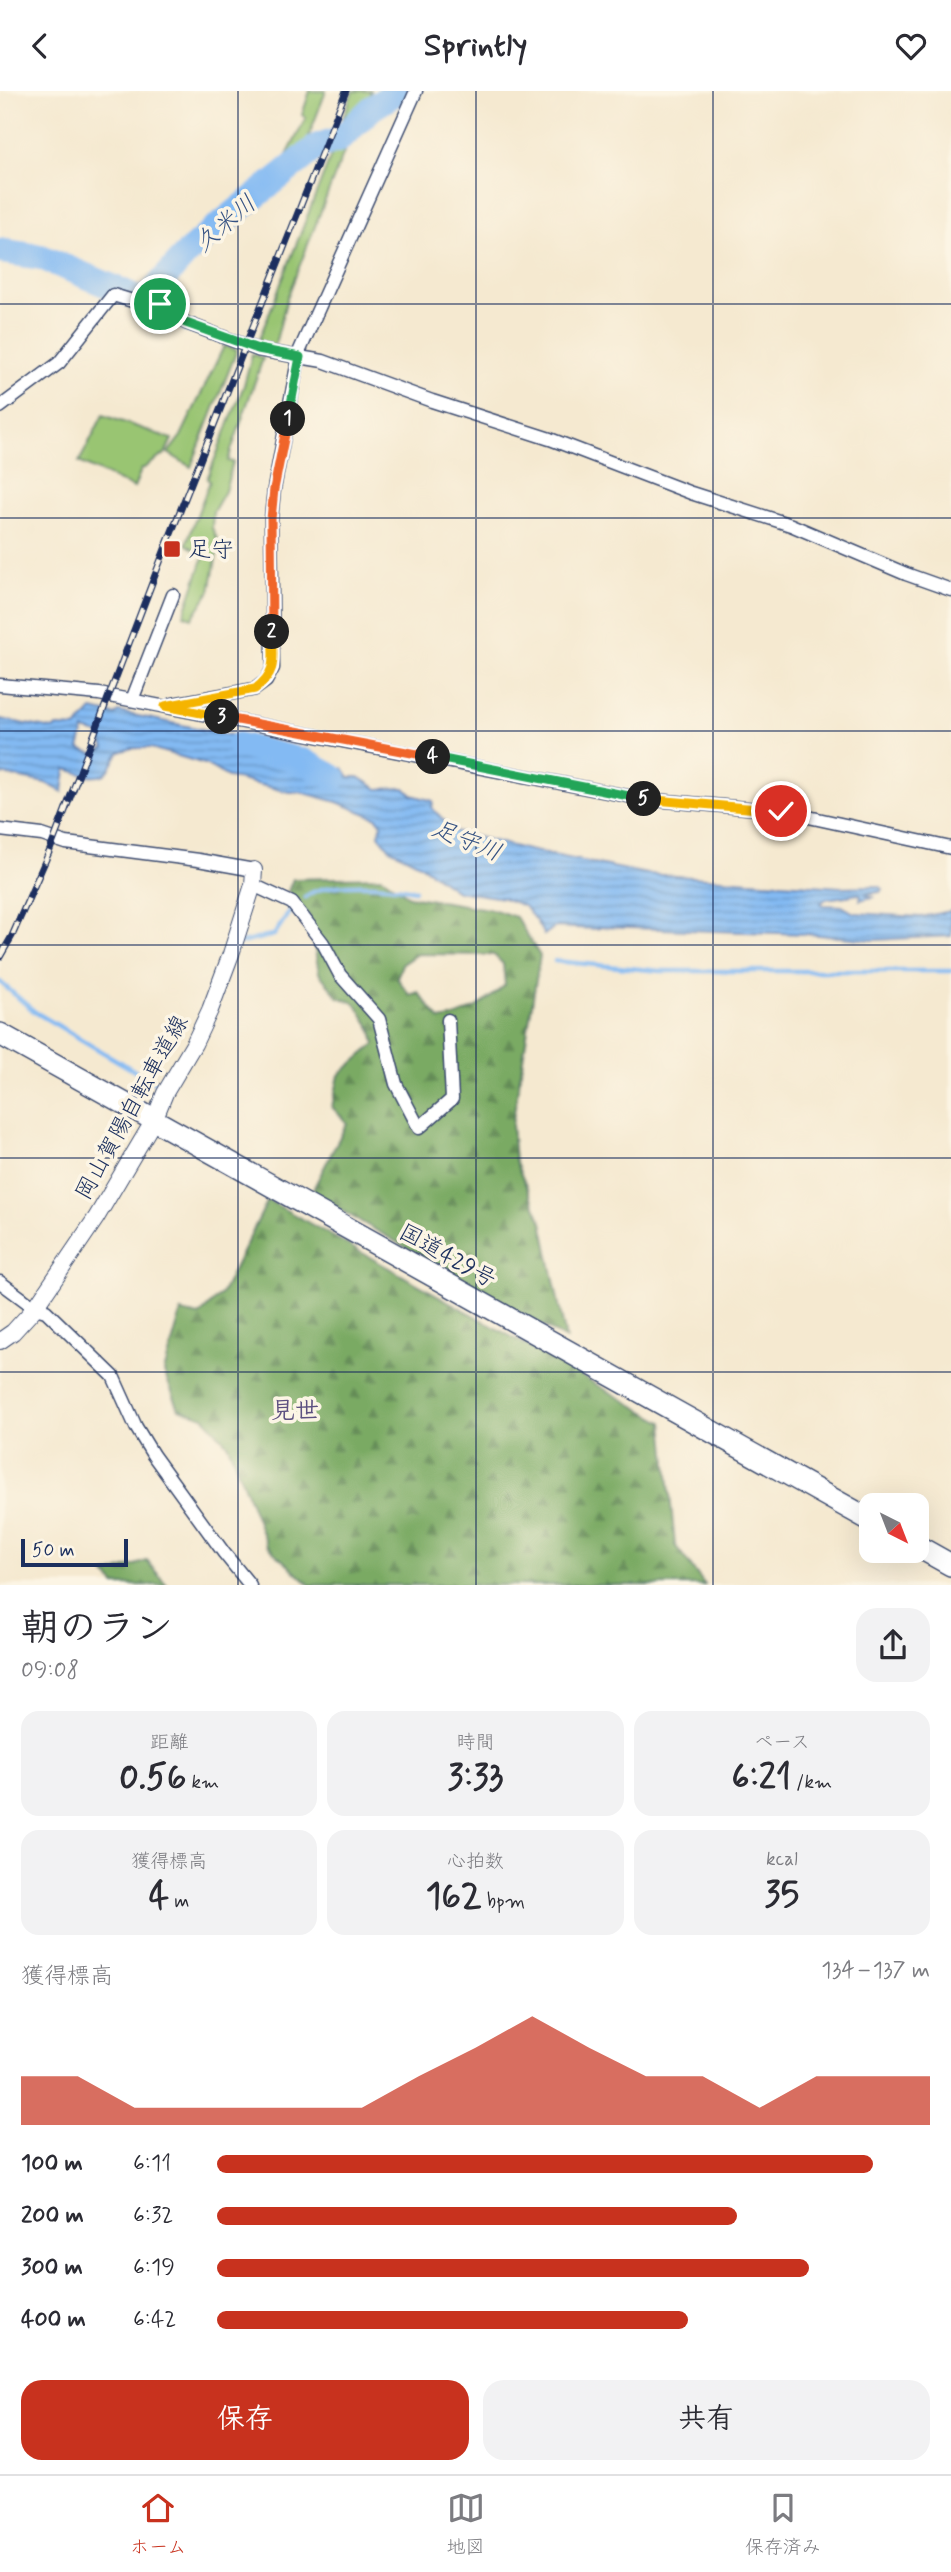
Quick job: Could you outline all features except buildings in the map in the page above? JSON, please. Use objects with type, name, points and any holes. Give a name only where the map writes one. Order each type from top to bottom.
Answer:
[{"type":"highway","name":"国道429号","points":[[0,1034],[859,1514]]},
{"type":"highway","points":[[929,1553],[951,1565]]},
{"type":"main road","name":"岡山賀陽自転車道線","points":[[0,1341],[13,1332],[34,1308],[96,1218],[154,1120],[165,1093],[194,1044],[210,1010],[231,954],[253,877]]},
{"type":"street","points":[[165,706],[255,689],[266,681],[274,669],[271,519],[274,489],[300,350],[416,91]]},
{"type":"street","points":[[0,407],[59,363],[81,339],[113,295],[136,302],[160,304],[186,323],[258,349],[323,361],[432,401],[550,439],[691,493],[791,525],[906,574],[951,590]]},
{"type":"street","points":[[132,700],[173,595]]},
{"type":"street","points":[[0,685],[99,694],[643,799],[781,811],[951,848]]},
{"type":"street","points":[[0,830],[42,835],[66,843],[173,856],[253,877],[292,903],[323,943],[340,975],[379,1019],[396,1084],[419,1128],[452,1099],[448,1020]]},
{"type":"street","points":[[0,1282],[34,1308],[46,1311],[113,1376],[136,1427],[153,1455],[250,1585]]},
{"type":"green space","points":[[310,91],[326,91],[305,146],[281,167],[306,118],[302,115]]},
{"type":"green space","points":[[353,91],[371,91],[357,114],[338,132]]},
{"type":"green space","points":[[349,139],[287,298],[274,348],[258,342],[334,148]]},
{"type":"green space","points":[[224,346],[237,350],[191,467],[168,453],[181,436]]},
{"type":"green space","points":[[252,354],[263,358],[228,461],[233,462],[225,491],[213,512],[212,528],[219,543],[210,591],[192,618],[184,615],[204,556],[186,544],[210,481],[207,479],[244,385]]},
{"type":"green space","points":[[103,415],[172,439],[165,454],[141,470],[134,488],[79,462]]},
{"type":"green space","points":[[382,877],[409,896],[495,910],[516,917],[540,956],[512,1125],[515,1161],[542,1222],[566,1339],[311,1193],[347,1123],[332,1107],[339,1075],[375,1044],[372,1030],[355,1003],[338,997],[319,973],[309,916],[288,891],[293,879]],"holes":[[[417,954],[494,955],[503,964],[505,985],[475,1008],[450,1018],[440,1020],[418,992],[410,995],[397,978],[402,964]]]},
{"type":"green space","points":[[268,1200],[663,1422],[675,1545],[705,1585],[310,1585],[267,1546],[228,1445],[204,1417],[179,1409],[164,1372],[181,1312],[199,1316],[222,1293]]},
{"type":"green space","points":[[147,1561],[167,1585],[116,1585],[105,1575]]},
{"type":"water","points":[[92,710],[115,715],[119,712],[273,744],[276,747],[271,755],[273,760],[296,764],[309,759],[325,764],[332,763],[343,768],[349,777],[359,777],[378,789],[405,788],[412,795],[433,801],[432,808],[454,831],[528,850],[647,874],[840,887],[879,886],[883,889],[880,892],[865,894],[873,897],[860,900],[859,894],[826,899],[821,903],[842,906],[854,913],[921,917],[951,911],[951,936],[872,940],[808,934],[601,927],[555,927],[544,935],[524,906],[503,898],[457,891],[418,863],[390,849],[379,835],[382,824],[377,818],[337,802],[228,777],[205,764],[151,748],[132,748],[120,752],[103,775],[87,775],[66,769],[63,792],[46,783],[0,774],[0,719],[52,729],[76,728]],"holes":[[[84,730],[98,734],[105,748],[94,754],[79,749]]]},
{"type":"waterway","name":"久米川","points":[[0,251],[41,257],[138,298],[149,296],[187,253],[212,231],[318,146],[340,139],[372,108],[399,91]]},
{"type":"waterway","points":[[162,313],[183,329],[192,332]]},
{"type":"waterway","name":"足守川","points":[[239,745],[303,761],[334,778]]},
{"type":"waterway","points":[[305,897],[315,891],[342,886],[374,885],[415,890]]},
{"type":"waterway","points":[[241,943],[274,935],[291,909]]},
{"type":"waterway","points":[[555,961],[661,971],[951,971]]},
{"type":"waterway","points":[[0,982],[35,1012],[162,1087]]},
{"type":"railway","points":[[0,957],[50,850],[165,549],[346,91]]},
{"type":"place","name":"足守","points":[[172,549]]},
{"type":"district","name":"見世","points":[[295,1410]]},
{"type":"route","points":[[160,304],[186,323],[269,353],[300,357],[274,489],[271,519],[274,669],[266,681],[255,689],[165,706],[643,799],[781,811]]}]
